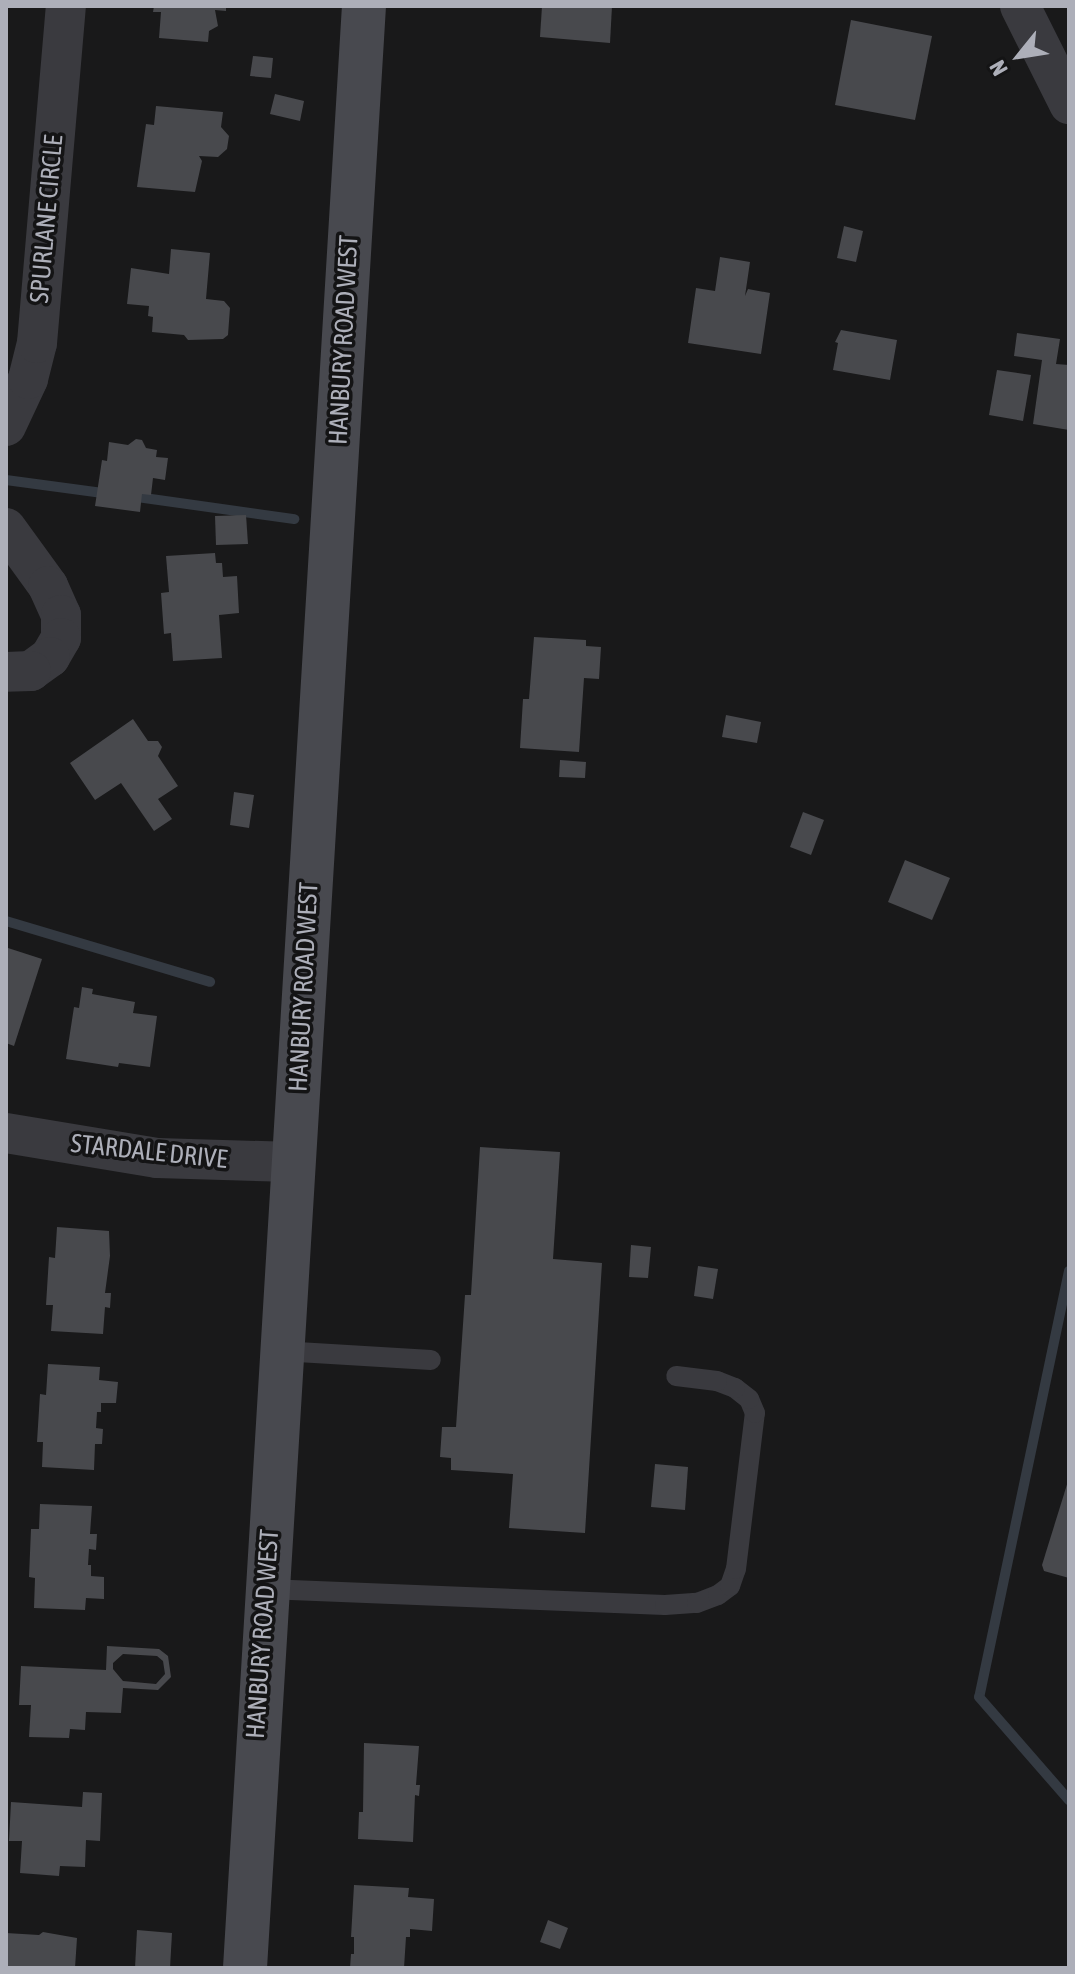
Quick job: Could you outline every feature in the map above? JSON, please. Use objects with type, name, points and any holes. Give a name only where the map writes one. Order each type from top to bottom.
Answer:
[{"type":"main road","name":"HANBURY ROAD WEST","points":[[245,1968],[364,6]]},
{"type":"street","name":"SPURLANE CIRCLE","points":[[6,426],[28,379],[37,343],[66,6]]},
{"type":"street","points":[[1020,6],[1069,104]]},
{"type":"street","points":[[6,528],[48,586],[61,615],[61,638],[50,657],[31,671],[6,672]]},
{"type":"street","name":"STARDALE DRIVE","points":[[6,1133],[157,1158],[294,1162]]},
{"type":"lane","points":[[281,1351],[431,1360]]},
{"type":"lane","points":[[266,1589],[665,1605],[697,1603],[718,1595],[730,1586],[736,1569],[755,1413],[749,1399],[735,1388],[717,1381],[676,1376]]},
{"type":"building","points":[[154,6],[226,6],[226,11],[215,10],[218,26],[209,31],[208,42],[159,38],[161,12],[153,12]]},
{"type":"building","points":[[542,6],[612,6],[610,43],[540,37]]},
{"type":"building","points":[[851,20],[932,36],[915,120],[835,105]]},
{"type":"building","points":[[253,56],[273,58],[271,78],[250,76]]},
{"type":"building","points":[[275,94],[304,101],[300,121],[270,114]]},
{"type":"building","points":[[156,106],[223,112],[221,127],[229,136],[227,149],[218,157],[199,156],[202,161],[195,192],[137,187],[146,124],[154,125]]},
{"type":"building","points":[[844,226],[863,231],[856,262],[837,258]]},
{"type":"building","points":[[171,249],[210,253],[206,299],[224,301],[230,308],[228,335],[223,339],[188,340],[184,335],[152,332],[153,317],[148,316],[149,306],[127,304],[131,268],[169,274]]},
{"type":"building","points":[[720,257],[750,262],[745,296],[748,289],[770,293],[761,354],[688,343],[696,288],[715,291]]},
{"type":"building","points":[[841,330],[897,340],[890,380],[833,370],[838,343],[835,342]]},
{"type":"building","points":[[1017,333],[1060,339],[1056,364],[1069,365],[1069,430],[1033,424],[1042,360],[1014,356]]},
{"type":"building","points":[[997,370],[1031,375],[1023,421],[989,415]]},
{"type":"building","points":[[136,439],[142,440],[146,448],[157,450],[156,457],[168,458],[165,480],[153,478],[151,495],[142,494],[140,512],[95,506],[102,460],[107,461],[109,442],[128,445]]},
{"type":"building","points":[[246,515],[248,544],[216,545],[215,516]]},
{"type":"building","points":[[215,553],[216,563],[222,563],[223,577],[237,576],[239,613],[219,615],[222,658],[173,661],[171,633],[164,634],[161,593],[169,592],[166,556]]},
{"type":"building","points":[[534,637],[586,640],[586,646],[601,647],[599,679],[584,678],[579,752],[520,748],[523,699],[529,699]]},
{"type":"building","points":[[726,715],[761,722],[757,743],[722,737]]},
{"type":"building","points":[[133,719],[148,741],[158,741],[162,747],[158,756],[178,786],[158,799],[172,819],[154,831],[121,783],[95,800],[70,763]]},
{"type":"building","points":[[560,760],[586,762],[585,778],[559,777]]},
{"type":"building","points":[[234,792],[254,795],[249,828],[230,825]]},
{"type":"building","points":[[803,812],[824,820],[811,855],[790,847]]},
{"type":"building","points":[[905,860],[950,878],[932,920],[888,902]]},
{"type":"building","points":[[8,948],[42,959],[14,1046],[6,1043]]},
{"type":"building","points":[[82,987],[93,989],[92,994],[135,1002],[133,1013],[157,1016],[150,1067],[119,1063],[118,1067],[66,1059],[74,1007],[79,1008]]},
{"type":"building","points":[[480,1147],[560,1152],[553,1259],[602,1263],[585,1533],[509,1528],[513,1474],[451,1470],[451,1458],[440,1457],[442,1427],[456,1427],[465,1295],[471,1295]]},
{"type":"building","points":[[57,1227],[109,1231],[110,1256],[105,1293],[111,1293],[110,1308],[105,1307],[103,1334],[51,1331],[53,1305],[46,1305],[49,1257],[55,1258]]},
{"type":"building","points":[[631,1245],[651,1247],[648,1278],[629,1277]]},
{"type":"building","points":[[698,1266],[718,1269],[713,1299],[694,1296]]},
{"type":"building","points":[[48,1364],[100,1367],[99,1380],[118,1382],[116,1403],[101,1403],[101,1412],[97,1412],[96,1428],[103,1429],[102,1444],[95,1444],[94,1470],[42,1467],[43,1442],[37,1442],[40,1394],[46,1395]]},
{"type":"building","points":[[655,1464],[688,1467],[685,1510],[651,1507]]},
{"type":"building","points":[[1069,1478],[1069,1578],[1044,1571],[1042,1565]]},
{"type":"building","points":[[40,1504],[92,1506],[90,1534],[97,1534],[96,1550],[89,1549],[88,1565],[91,1565],[91,1576],[104,1577],[104,1599],[86,1598],[85,1610],[34,1608],[35,1578],[29,1577],[31,1529],[39,1529]]},
{"type":"building","points":[[107,1646],[159,1649],[168,1656],[171,1677],[158,1690],[123,1688],[121,1713],[86,1712],[85,1730],[70,1729],[69,1738],[29,1737],[31,1705],[19,1705],[21,1666],[106,1670]],"holes":[[[123,1654],[157,1656],[163,1661],[165,1674],[156,1684],[123,1681],[113,1669],[113,1663]]]},
{"type":"building","points":[[364,1743],[419,1746],[416,1785],[420,1785],[419,1796],[415,1795],[413,1842],[358,1839],[359,1812],[363,1812]]},
{"type":"building","points":[[83,1792],[102,1793],[100,1841],[86,1840],[85,1867],[60,1866],[59,1876],[20,1873],[22,1841],[9,1841],[11,1802],[82,1807]]},
{"type":"building","points":[[354,1885],[409,1888],[408,1897],[434,1899],[432,1931],[410,1929],[410,1937],[406,1937],[404,1968],[350,1968],[351,1954],[354,1954],[354,1937],[351,1937]]},
{"type":"building","points":[[548,1920],[568,1928],[560,1949],[540,1942]]},
{"type":"building","points":[[137,1930],[172,1933],[170,1968],[135,1968]]},
{"type":"building","points":[[43,1932],[77,1938],[75,1968],[6,1968],[6,1933],[39,1935]]},
{"type":"waterway","points":[[6,480],[110,494]]},
{"type":"waterway","points":[[130,496],[294,519]]},
{"type":"waterway","points":[[6,921],[210,982]]},
{"type":"waterway","points":[[1069,1271],[979,1697],[1069,1800]]}]
